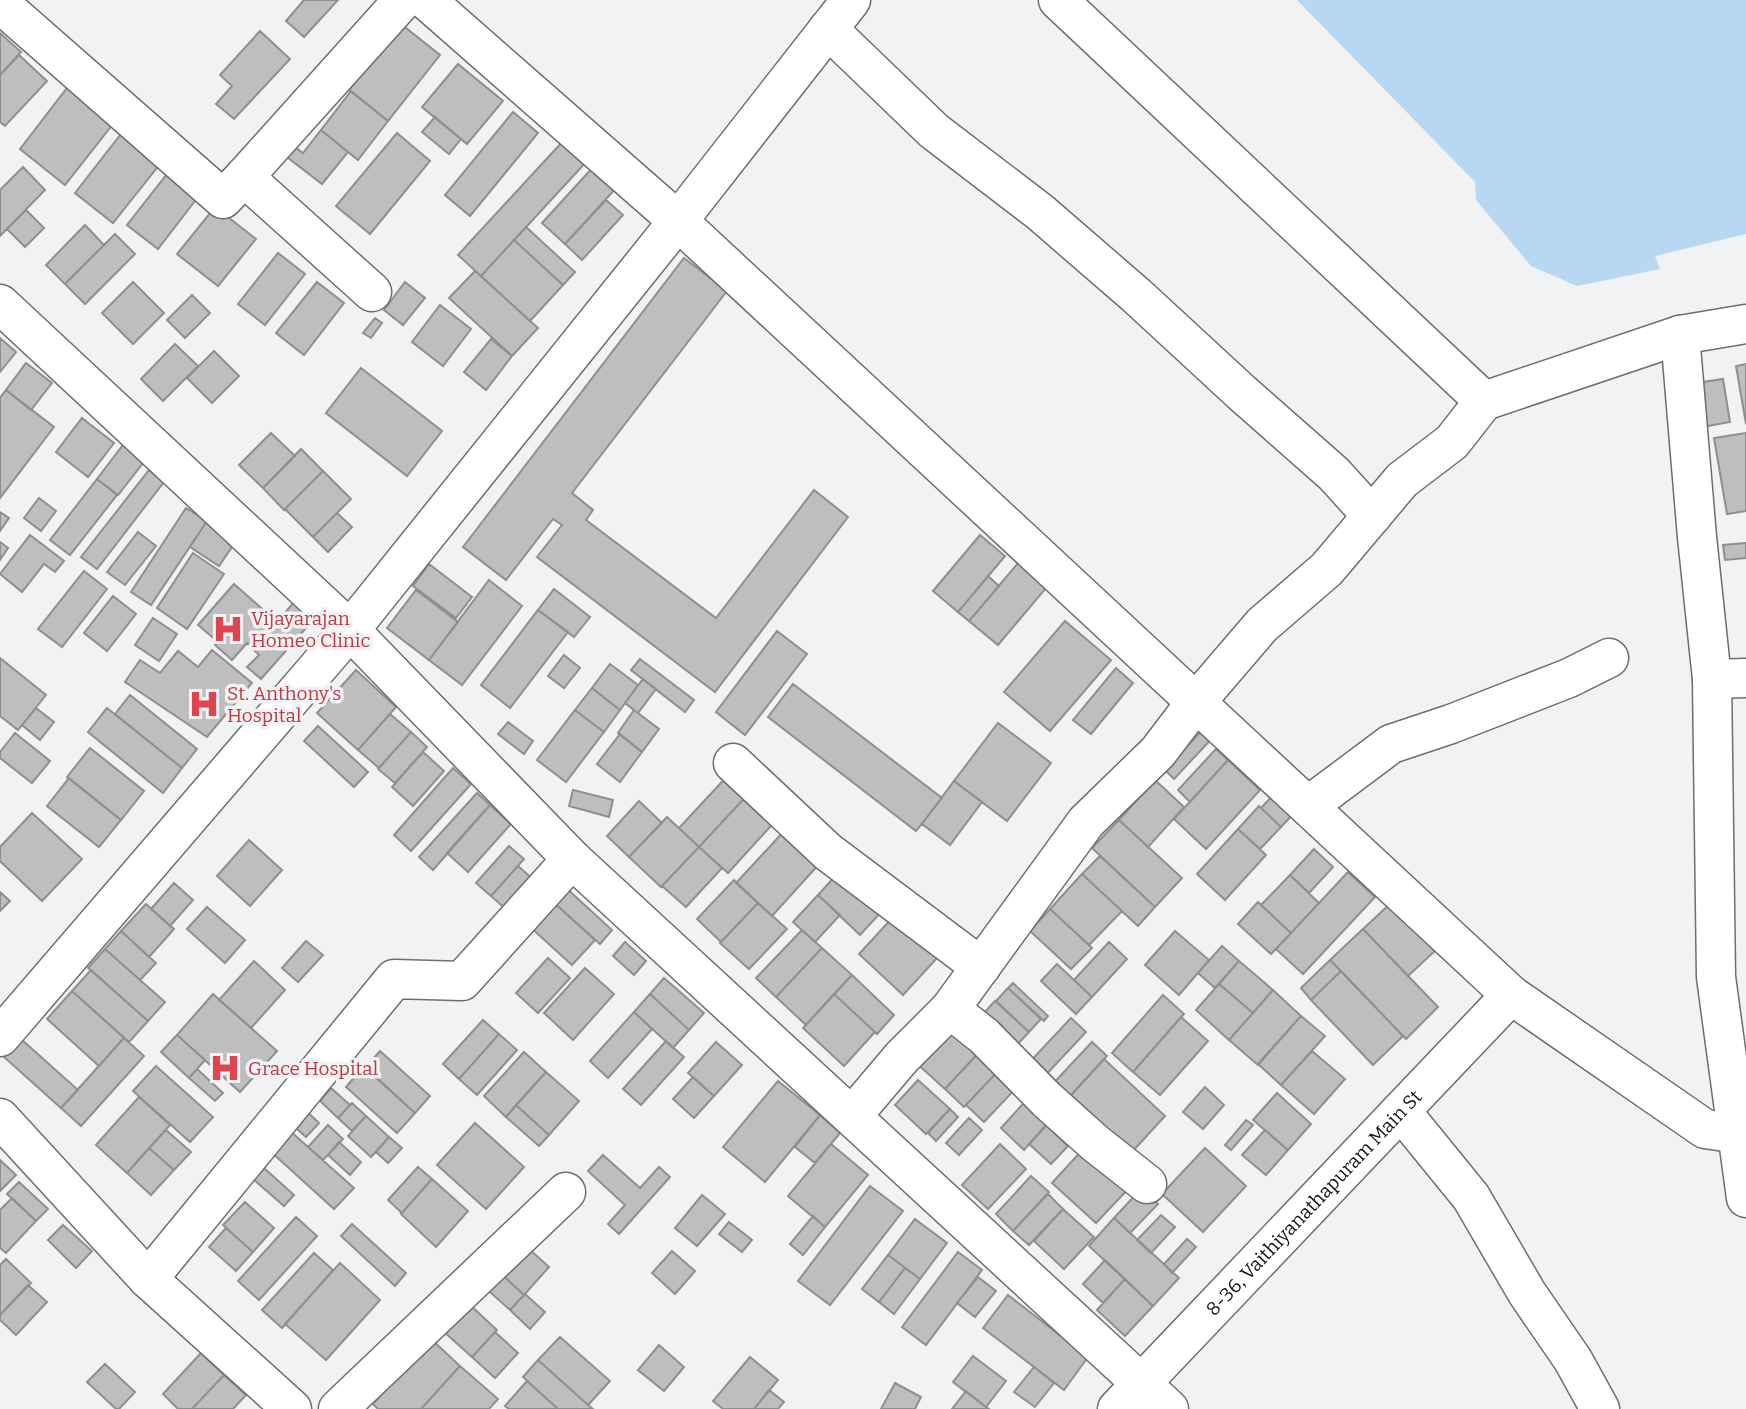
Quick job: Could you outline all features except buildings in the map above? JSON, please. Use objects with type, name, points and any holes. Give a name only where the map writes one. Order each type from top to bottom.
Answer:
[{"type":"street","points":[[4,5],[223,199],[403,0]]},
{"type":"street","points":[[426,0],[678,221],[1511,995],[1705,1129],[1742,1134]]},
{"type":"street","points":[[1059,0],[1485,401]]},
{"type":"street","points":[[0,1037],[350,630],[678,221],[839,15],[934,131],[1040,212],[1137,296],[1241,393],[1334,474],[1372,516]]},
{"type":"street","points":[[244,177],[372,292]]},
{"type":"street","points":[[0,304],[350,630],[572,859],[852,1116],[1143,1400]]},
{"type":"street","points":[[852,1116],[902,1057],[950,1009],[1086,822],[1158,752],[1196,702],[1262,625],[1327,569],[1402,480],[1452,442],[1485,401],[1680,335],[1746,324]]},
{"type":"street","points":[[1680,335],[1697,537],[1729,679],[1716,977],[1742,1134],[1746,1198]]},
{"type":"street","points":[[1308,806],[1391,744],[1451,724],[1569,678],[1609,658]]},
{"type":"street","points":[[733,764],[828,852],[981,967]]},
{"type":"street","points":[[148,1279],[394,979],[462,981],[572,859]]},
{"type":"street","name":"8-36, Vaithiyanathapuram Main St","points":[[1143,1400],[1401,1111],[1511,995]]},
{"type":"street","points":[[950,1009],[985,1036],[1047,1100],[1095,1143],[1147,1184]]},
{"type":"street","points":[[1401,1111],[1471,1197],[1527,1293],[1573,1360],[1600,1409]]},
{"type":"street","points":[[0,1118],[148,1279],[292,1409]]},
{"type":"street","points":[[338,1409],[566,1192]]},
{"type":"shaded area","points":[[1297,0],[1746,0],[1746,234],[1655,256],[1660,269],[1577,286],[1531,266],[1476,200],[1475,182]]},
{"type":"place","name":"Vijayarajan Homeo Clinic","points":[[228,629]]},
{"type":"place","name":"St. Anthony's Hospital","points":[[204,704]]},
{"type":"place","name":"Grace Hospital","points":[[225,1068]]}]
